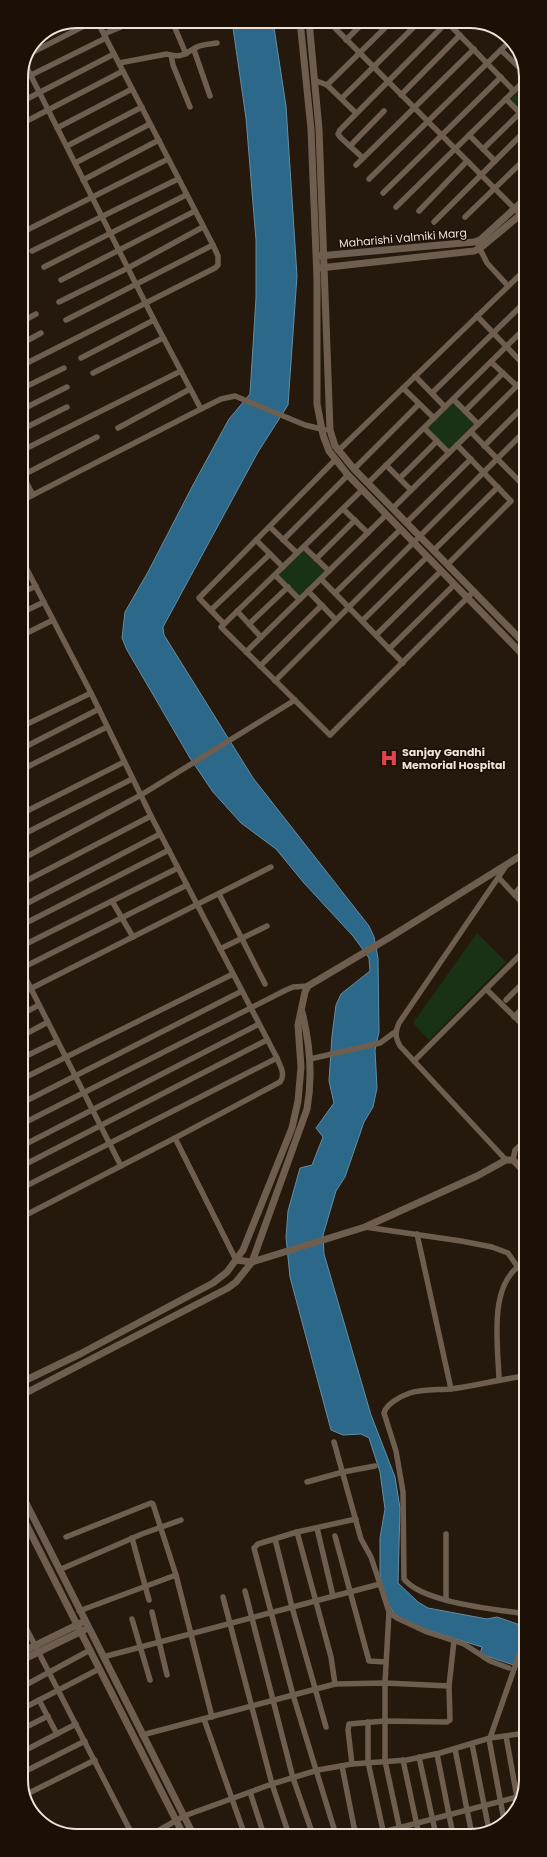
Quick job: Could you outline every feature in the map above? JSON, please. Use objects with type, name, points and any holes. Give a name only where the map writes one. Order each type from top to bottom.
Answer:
[{"type":"street","points":[[36,51],[80,28]]},
{"type":"street","points":[[28,362],[215,268],[219,260],[101,28]]},
{"type":"street","points":[[30,75],[121,28]]},
{"type":"street","points":[[175,28],[186,54]]},
{"type":"street","points":[[301,28],[311,129],[316,268],[317,404],[322,430],[329,451],[335,460],[362,490],[519,651]]},
{"type":"street","points":[[309,28],[319,129],[330,430],[335,446],[354,469],[519,637]]},
{"type":"street","points":[[335,28],[480,175],[495,187],[519,210]]},
{"type":"street","points":[[346,40],[358,28]]},
{"type":"street","points":[[327,86],[385,28]]},
{"type":"street","points":[[342,98],[413,28]]},
{"type":"street","points":[[363,158],[341,138],[338,132],[441,28]]},
{"type":"street","points":[[453,28],[514,91]]},
{"type":"street","points":[[401,95],[460,35]]},
{"type":"street","points":[[119,63],[158,56],[178,56],[186,54],[201,46],[217,43]]},
{"type":"street","points":[[370,179],[506,44]]},
{"type":"street","points":[[356,165],[474,49]]},
{"type":"street","points":[[194,50],[210,96]]},
{"type":"street","points":[[501,50],[517,65]]},
{"type":"street","points":[[28,98],[114,54]]},
{"type":"street","points":[[171,55],[175,71],[190,107]]},
{"type":"street","points":[[28,120],[123,71]]},
{"type":"street","points":[[29,72],[145,303],[201,409]]},
{"type":"street","points":[[383,193],[501,77]]},
{"type":"street","points":[[314,80],[327,86],[342,98],[356,113]]},
{"type":"street","points":[[396,207],[519,86]]},
{"type":"street","points":[[57,128],[132,88]]},
{"type":"street","points":[[506,99],[519,112]]},
{"type":"street","points":[[67,146],[142,107]]},
{"type":"street","points":[[350,146],[384,111]]},
{"type":"street","points":[[483,150],[519,114]]},
{"type":"street","points":[[75,163],[150,124]]},
{"type":"street","points":[[469,135],[495,161]]},
{"type":"street","points":[[434,222],[519,137]]},
{"type":"street","points":[[83,180],[159,140]]},
{"type":"street","points":[[28,230],[168,159]]},
{"type":"street","points":[[419,211],[467,161]]},
{"type":"street","points":[[464,217],[519,165]]},
{"type":"street","points":[[32,251],[102,215],[178,179]]},
{"type":"street","points":[[44,267],[186,195]]},
{"type":"street","name":"Maharishi Valmiki Marg","points":[[315,257],[476,241],[519,204]]},
{"type":"street","points":[[61,280],[195,211]]},
{"type":"street","name":"Maharishi Valmiki Marg","points":[[316,268],[474,251],[479,249],[519,216]]},
{"type":"street","points":[[59,302],[128,268],[203,227]]},
{"type":"street","points":[[476,241],[479,249],[492,270],[508,286]]},
{"type":"street","points":[[66,320],[213,246]]},
{"type":"street","points":[[427,246],[427,256]]},
{"type":"street","points":[[338,450],[519,276]]},
{"type":"street","points":[[432,393],[519,308]]},
{"type":"street","points":[[28,318],[36,314]]},
{"type":"street","points":[[477,316],[519,360]]},
{"type":"street","points":[[81,358],[154,320]]},
{"type":"street","points":[[28,340],[41,333]]},
{"type":"street","points":[[368,483],[506,346],[519,336]]},
{"type":"street","points":[[92,373],[163,338]]},
{"type":"street","points":[[393,508],[517,386],[491,362]]},
{"type":"street","points":[[28,386],[64,368]]},
{"type":"street","points":[[28,448],[181,371]]},
{"type":"street","points":[[465,411],[503,373]]},
{"type":"street","points":[[415,376],[445,407]]},
{"type":"street","points":[[28,406],[67,387]]},
{"type":"street","points":[[403,388],[434,418]]},
{"type":"street","points":[[118,428],[190,389]]},
{"type":"street","points":[[28,498],[221,399],[235,396],[295,421],[322,430],[330,430]]},
{"type":"street","points":[[453,399],[478,424]]},
{"type":"street","points":[[354,469],[419,404]]},
{"type":"street","points":[[28,426],[67,407]]},
{"type":"street","points":[[484,446],[519,411]]},
{"type":"street","points":[[424,428],[449,453]]},
{"type":"street","points":[[471,432],[519,481]]},
{"type":"street","points":[[28,470],[97,437]]},
{"type":"street","points":[[275,681],[519,437]]},
{"type":"street","points":[[400,478],[437,441]]},
{"type":"street","points":[[448,564],[511,501],[457,445]]},
{"type":"street","points":[[407,522],[471,459]]},
{"type":"street","points":[[224,624],[199,598],[335,460]]},
{"type":"street","points":[[386,465],[411,490]]},
{"type":"street","points":[[283,540],[348,475]]},
{"type":"street","points":[[28,485],[33,495]]},
{"type":"street","points":[[434,550],[498,487]]},
{"type":"street","points":[[362,490],[221,627],[330,735],[474,591]]},
{"type":"street","points":[[343,509],[368,532]]},
{"type":"street","points":[[246,652],[386,515]]},
{"type":"street","points":[[316,559],[355,520]]},
{"type":"street","points":[[270,527],[297,554]]},
{"type":"street","points":[[335,593],[400,530]]},
{"type":"street","points":[[256,540],[283,567]]},
{"type":"street","points":[[304,546],[329,571]]},
{"type":"street","points":[[211,610],[270,554]]},
{"type":"street","points":[[362,621],[427,557]]},
{"type":"street","points":[[376,635],[441,571]]},
{"type":"street","points":[[28,574],[36,586],[91,693],[132,779],[277,1058],[283,1074],[283,1078],[280,1082],[28,1214]]},
{"type":"street","points":[[275,575],[300,600]]},
{"type":"street","points":[[321,579],[403,663]]},
{"type":"street","points":[[389,648],[457,588],[467,583]]},
{"type":"street","points":[[28,590],[36,586]]},
{"type":"street","points":[[249,624],[288,587]]},
{"type":"street","points":[[308,591],[336,620]]},
{"type":"street","points":[[28,610],[44,602]]},
{"type":"street","points":[[260,666],[322,605]]},
{"type":"street","points":[[237,611],[261,637]]},
{"type":"street","points":[[28,632],[53,620]]},
{"type":"street","points":[[509,641],[516,634]]},
{"type":"street","points":[[28,724],[91,693]]},
{"type":"street","points":[[28,856],[141,795],[235,735],[295,700]]},
{"type":"street","points":[[28,745],[99,709]]},
{"type":"street","points":[[28,767],[107,727]]},
{"type":"street","points":[[28,811],[124,762]]},
{"type":"street","points":[[28,832],[132,779]]},
{"type":"street","points":[[28,880],[151,816]]},
{"type":"street","points":[[28,903],[160,834]]},
{"type":"street","points":[[28,923],[168,850]]},
{"type":"street","points":[[28,1121],[293,987],[308,986],[519,857]]},
{"type":"street","points":[[310,1059],[380,1043],[395,1032],[399,1023],[506,866]]},
{"type":"street","points":[[30,988],[271,867]]},
{"type":"street","points":[[28,943],[178,868]]},
{"type":"street","points":[[499,878],[519,899]]},
{"type":"street","points":[[28,967],[187,885]]},
{"type":"street","points":[[514,894],[519,889]]},
{"type":"street","points":[[219,894],[243,938],[265,984]]},
{"type":"street","points":[[112,900],[133,937]]},
{"type":"street","points":[[220,949],[267,926]]},
{"type":"street","points":[[414,1061],[519,957]]},
{"type":"street","points":[[28,1076],[233,974]]},
{"type":"street","points":[[28,984],[121,1166]]},
{"type":"street","points":[[28,1379],[80,1354],[214,1283],[227,1272],[236,1260],[243,1250],[292,1128],[298,1101],[301,1067],[298,1025],[308,986]]},
{"type":"street","points":[[506,1000],[519,988]]},
{"type":"street","points":[[486,989],[519,1022]]},
{"type":"street","points":[[28,1100],[242,991]]},
{"type":"street","points":[[28,1011],[39,1005]]},
{"type":"street","points":[[28,1392],[228,1288],[236,1282],[252,1262],[305,1116],[310,1090],[310,1059],[302,1008]]},
{"type":"street","points":[[514,1017],[519,1012]]},
{"type":"street","points":[[28,1033],[48,1022]]},
{"type":"street","points":[[28,1143],[259,1024]]},
{"type":"street","points":[[395,1032],[396,1039],[400,1046],[509,1160],[519,1168]]},
{"type":"street","points":[[28,1163],[101,1127],[267,1040]]},
{"type":"street","points":[[28,1055],[57,1041]]},
{"type":"street","points":[[28,1185],[277,1058]]},
{"type":"street","points":[[175,1138],[236,1260]]},
{"type":"street","points":[[236,1260],[252,1262],[334,1238],[365,1227],[509,1160],[519,1146]]},
{"type":"street","points":[[365,1227],[461,1241],[504,1251],[517,1266],[505,1283],[499,1298],[497,1311],[499,1379]]},
{"type":"street","points":[[417,1234],[451,1389]]},
{"type":"street","points":[[519,1377],[499,1379],[451,1389],[412,1393],[388,1406],[384,1411],[396,1451],[403,1492],[404,1579],[416,1590],[446,1600],[519,1613]]},
{"type":"street","points":[[334,1442],[361,1539],[371,1557],[390,1612],[385,1683],[385,1760],[399,1828]]},
{"type":"street","points":[[307,1482],[343,1472],[375,1466]]},
{"type":"street","points":[[66,1537],[151,1503],[153,1504],[176,1574],[212,1717]]},
{"type":"street","points":[[28,1507],[84,1621],[190,1829]]},
{"type":"street","points":[[334,1829],[293,1695],[254,1548],[258,1544],[298,1532],[356,1518]]},
{"type":"street","points":[[59,1570],[132,1538],[181,1520]]},
{"type":"street","points":[[28,1528],[181,1829]]},
{"type":"street","points":[[317,1528],[332,1596]]},
{"type":"street","points":[[298,1532],[331,1658],[335,1684]]},
{"type":"street","points":[[446,1534],[446,1600]]},
{"type":"street","points":[[335,1536],[369,1661],[386,1662]]},
{"type":"street","points":[[132,1538],[149,1600]]},
{"type":"street","points":[[275,1539],[292,1607],[326,1727]]},
{"type":"street","points":[[79,1611],[176,1574]]},
{"type":"street","points":[[103,1657],[380,1584]]},
{"type":"street","points":[[244,1591],[293,1778],[311,1829]]},
{"type":"street","points":[[223,1597],[272,1784],[287,1829]]},
{"type":"street","points":[[152,1612],[167,1675]]},
{"type":"street","points":[[390,1612],[398,1618],[427,1632],[470,1647],[490,1660],[511,1670]]},
{"type":"street","points":[[132,1619],[150,1680]]},
{"type":"street","points":[[28,1656],[37,1649],[78,1628],[84,1621]]},
{"type":"street","points":[[78,1628],[88,1628]]},
{"type":"street","points":[[28,1632],[130,1829]]},
{"type":"street","points":[[352,1764],[348,1727],[353,1723],[385,1721],[448,1721],[449,1686],[454,1641]]},
{"type":"street","points":[[28,1651],[37,1649]]},
{"type":"street","points":[[28,1684],[90,1650]]},
{"type":"street","points":[[503,1816],[489,1738],[511,1670],[519,1651]]},
{"type":"street","points":[[28,1706],[99,1669]]},
{"type":"street","points":[[142,1735],[335,1684],[385,1683],[449,1686]]},
{"type":"street","points":[[40,1700],[57,1734]]},
{"type":"street","points":[[28,1726],[48,1716]]},
{"type":"street","points":[[204,1719],[243,1829]]},
{"type":"street","points":[[368,1722],[368,1762],[383,1829]]},
{"type":"street","points":[[28,1749],[76,1724]]},
{"type":"street","points":[[162,1829],[184,1816],[272,1784],[316,1771],[352,1764],[385,1760],[403,1760],[437,1754],[489,1738],[519,1734]]},
{"type":"street","points":[[506,1736],[518,1790]]},
{"type":"street","points":[[28,1770],[85,1741]]},
{"type":"street","points":[[472,1744],[488,1825]]},
{"type":"street","points":[[455,1749],[471,1829]]},
{"type":"street","points":[[437,1754],[452,1829]]},
{"type":"street","points":[[420,1757],[434,1829]]},
{"type":"street","points":[[30,1792],[95,1760]]},
{"type":"street","points":[[403,1760],[418,1829]]},
{"type":"street","points":[[342,1766],[354,1829]]},
{"type":"street","points":[[250,1792],[262,1829]]},
{"type":"street","points":[[396,1829],[516,1797]]},
{"type":"green space","points":[[519,91],[519,109],[510,99]]},
{"type":"green space","points":[[453,402],[475,424],[448,451],[426,428]]},
{"type":"green space","points":[[304,549],[326,571],[299,598],[277,576]]},
{"type":"green space","points":[[477,933],[506,962],[429,1040],[413,1023]]},
{"type":"water","points":[[233,28],[274,28],[286,106],[297,276],[288,405],[258,452],[163,627],[164,635],[253,778],[369,926],[374,937],[378,958],[379,1032],[375,1050],[377,1088],[373,1107],[364,1122],[345,1177],[336,1191],[323,1235],[324,1254],[371,1415],[395,1477],[400,1508],[398,1583],[418,1602],[428,1608],[487,1619],[497,1617],[519,1625],[519,1667],[480,1654],[482,1647],[421,1628],[396,1616],[386,1601],[380,1576],[380,1538],[385,1509],[380,1472],[369,1438],[361,1434],[343,1435],[331,1430],[290,1277],[286,1237],[288,1211],[300,1168],[312,1165],[323,1137],[316,1128],[334,1103],[329,1081],[336,1005],[341,994],[370,971],[369,958],[353,936],[304,883],[276,849],[241,823],[213,792],[190,758],[127,650],[122,638],[125,612],[148,572],[229,419],[250,394],[256,298],[256,240],[246,118]]},
{"type":"place","name":"Sanjay Gandhi Memorial Hospital","points":[[389,758]]}]
